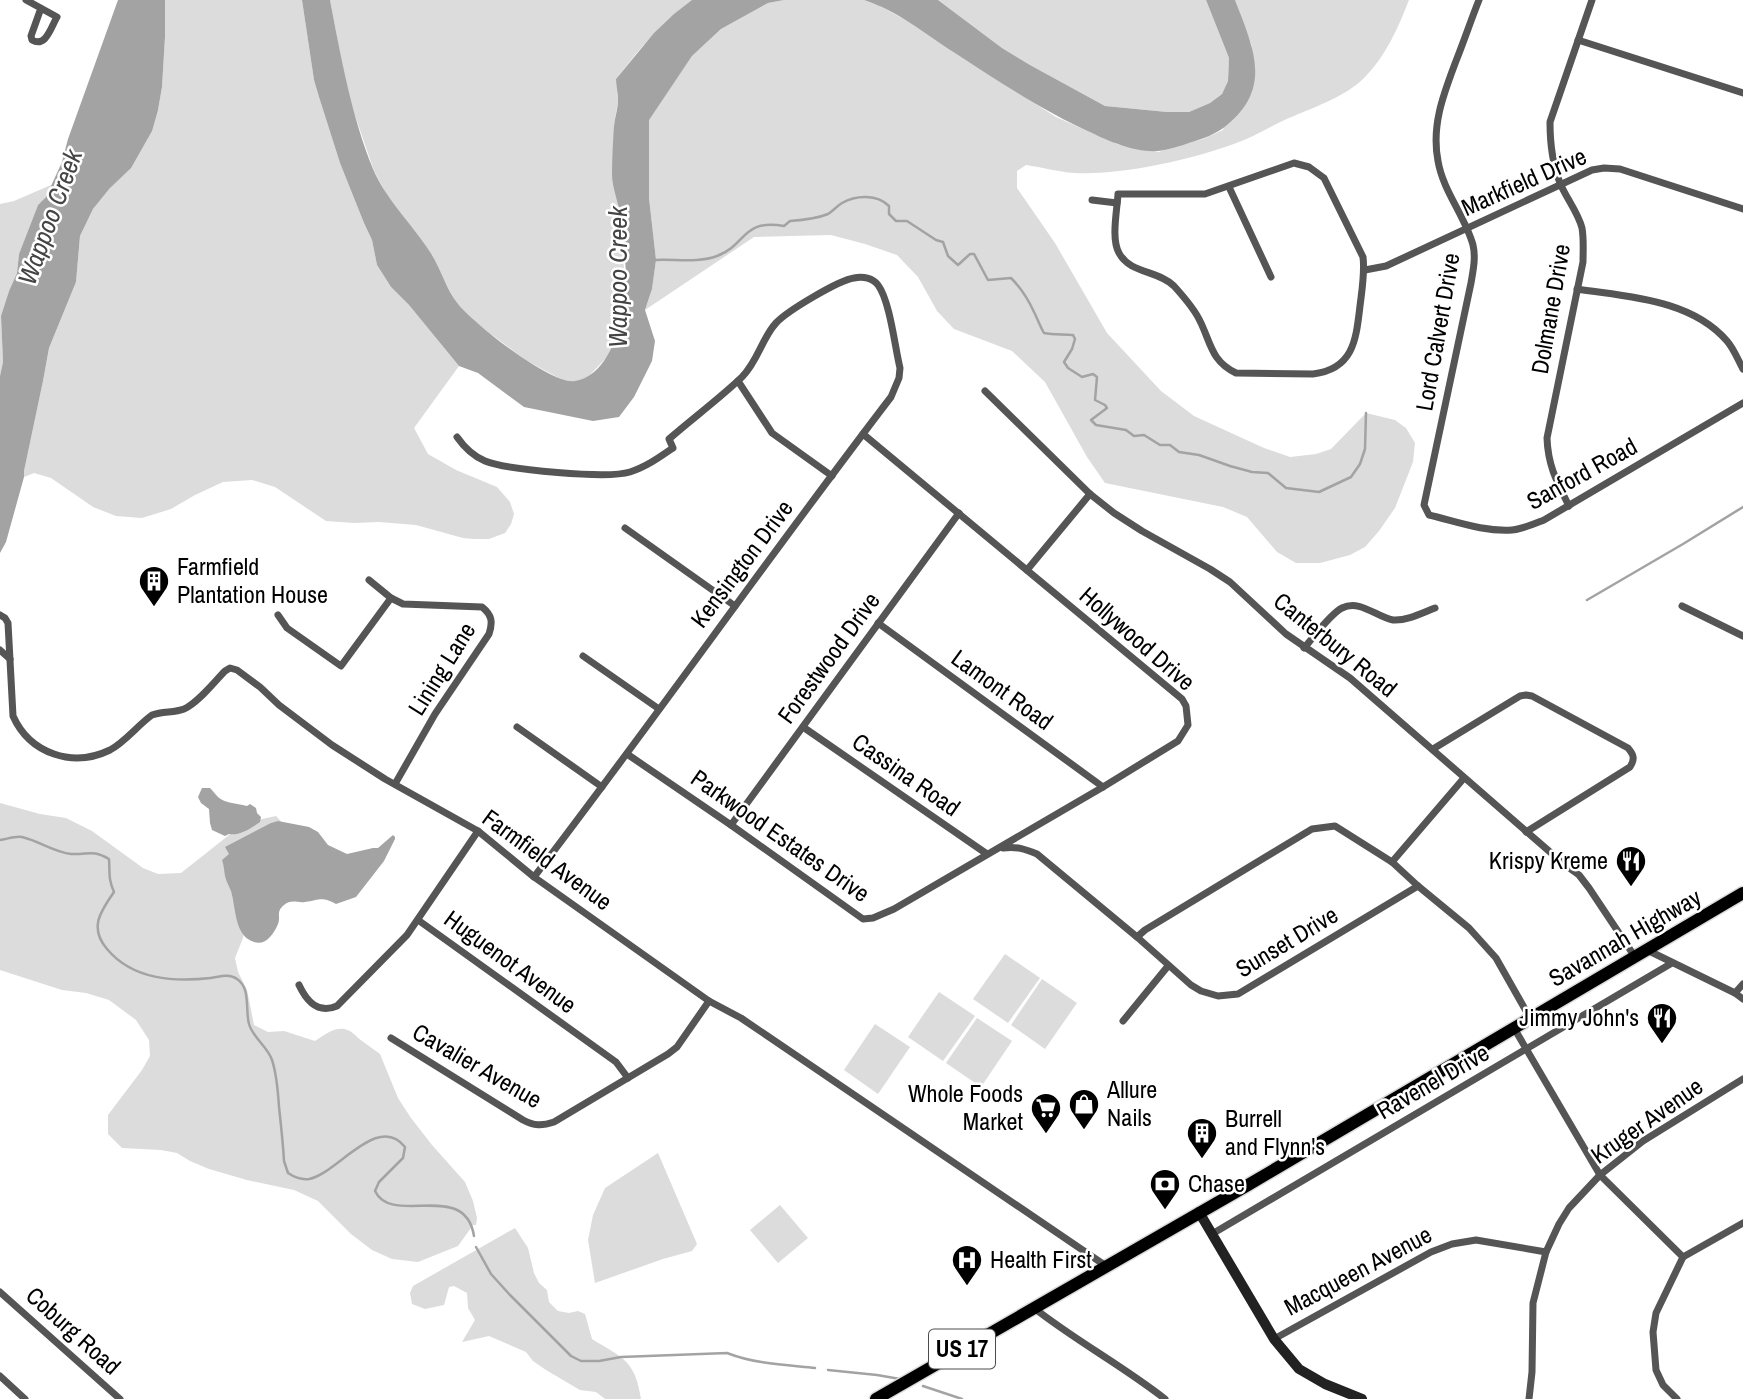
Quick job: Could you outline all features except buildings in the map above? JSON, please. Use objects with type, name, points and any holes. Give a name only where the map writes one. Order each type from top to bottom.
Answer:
[{"type":"highway","name":"Savannah Highway","points":[[876,1399],[1248,1185],[1743,892]]},
{"type":"main road","points":[[1199,1212],[1274,1339],[1300,1369],[1325,1384],[1362,1399]]},
{"type":"street","points":[[26,0],[41,8],[57,17],[45,40],[36,43],[31,36],[41,8]]},
{"type":"street","name":"Lord Calvert Drive","points":[[1429,515],[1424,505],[1474,270],[1473,245],[1441,175],[1436,127],[1447,86],[1479,0]]},
{"type":"street","name":"Dolmane Drive","points":[[1569,506],[1552,471],[1547,438],[1583,262],[1584,242],[1581,226],[1560,185],[1554,164],[1550,122],[1592,0]]},
{"type":"street","points":[[1578,40],[1743,93]]},
{"type":"street","points":[[1294,163],[1309,167],[1324,178],[1363,257],[1365,270],[1355,340],[1349,354],[1338,365],[1324,373],[1236,373],[1224,367],[1216,359],[1200,320],[1171,283],[1128,264],[1120,257],[1115,245],[1118,194],[1205,194],[1229,187],[1294,163]]},
{"type":"street","name":"Markfield Drive","points":[[1365,270],[1386,267],[1592,170],[1604,168],[1620,169],[1743,209]]},
{"type":"street","points":[[1229,187],[1271,277]]},
{"type":"street","points":[[1092,200],[1117,203]]},
{"type":"street","name":"Kensington Drive","points":[[534,877],[891,397],[900,368],[886,300],[878,285],[870,279],[857,277],[845,280],[786,314],[769,334],[755,362],[738,381]]},
{"type":"street","points":[[1577,289],[1685,310],[1709,324],[1728,342],[1743,369]]},
{"type":"street","points":[[457,437],[474,455],[487,462],[577,474],[631,472],[673,449],[669,439],[738,381],[772,433],[832,476]]},
{"type":"street","name":"Canterbury Road","points":[[985,391],[1090,494],[1142,531],[1230,582],[1286,634],[1350,678],[1377,704],[1433,749],[1579,875],[1641,953]]},
{"type":"street","name":"Sanford Road","points":[[1429,515],[1492,530],[1514,530],[1544,520],[1743,404]]},
{"type":"street","name":"Hollywood Drive","points":[[863,434],[1182,699],[1186,706],[1188,726],[1178,741],[987,855]]},
{"type":"street","points":[[1027,570],[1090,494]]},
{"type":"street","name":"Forestwood Drive","points":[[731,825],[959,513]]},
{"type":"street","points":[[625,528],[735,606]]},
{"type":"street","name":"Lining Lane","points":[[369,580],[402,604],[482,607],[491,617],[492,624],[489,634],[435,714],[395,784]]},
{"type":"street","points":[[278,615],[287,628],[341,666],[391,598]]},
{"type":"street","points":[[1682,606],[1743,636]]},
{"type":"street","points":[[1304,648],[1336,612],[1344,607],[1363,607],[1393,620],[1405,620],[1435,608]]},
{"type":"street","name":"Farmfield Avenue","points":[[0,615],[8,623],[13,716],[18,728],[48,753],[74,758],[112,749],[152,715],[190,706],[225,671],[230,668],[237,670],[332,745],[478,831],[534,877],[709,1001],[741,1018],[1106,1266]]},
{"type":"street","name":"Lamont Road","points":[[878,623],[1103,787]]},
{"type":"street","points":[[0,650],[10,659]]},
{"type":"street","points":[[583,656],[659,709]]},
{"type":"street","points":[[1433,749],[1520,696],[1526,695],[1632,752],[1633,762],[1630,767],[1526,832]]},
{"type":"street","points":[[517,727],[602,787]]},
{"type":"street","name":"Cassina Road","points":[[803,727],[987,855]]},
{"type":"street","name":"Parkwood Estates Drive","points":[[627,754],[863,919],[873,918],[894,909],[987,855]]},
{"type":"street","points":[[1392,862],[1464,778]]},
{"type":"street","points":[[1137,937],[1312,829],[1335,827],[1392,862],[1484,942],[1530,1018]]},
{"type":"street","name":"Huguenot Avenue","points":[[478,831],[418,920],[616,1062],[628,1079]]},
{"type":"street","name":"Sunset Drive","points":[[999,848],[1024,848],[1037,855],[1191,985],[1218,996],[1238,994],[1418,886]]},
{"type":"street","points":[[299,985],[310,1003],[329,1009],[337,1006],[407,935],[418,920]]},
{"type":"street","points":[[1641,953],[1672,963],[1743,999]]},
{"type":"street","name":"Ravenel Drive","points":[[1212,1234],[1672,963]]},
{"type":"street","points":[[1123,1021],[1168,966]]},
{"type":"street","points":[[1735,993],[1743,984]]},
{"type":"street","name":"Cavalier Avenue","points":[[391,1038],[523,1120],[542,1126],[554,1122],[668,1055],[677,1047],[709,1001]]},
{"type":"street","points":[[1514,1028],[1600,1175],[1683,1257]]},
{"type":"street","name":"Kruger Avenue","points":[[1529,1399],[1533,1303],[1546,1252],[1569,1208],[1600,1175],[1643,1141],[1743,1079]]},
{"type":"street","points":[[1677,1399],[1663,1385],[1656,1370],[1653,1332],[1656,1313],[1683,1257],[1743,1223]]},
{"type":"street","name":"Macqueen Avenue","points":[[1274,1339],[1431,1252],[1452,1244],[1476,1240],[1546,1252]]},
{"type":"street","name":"Coburg Road","points":[[0,1292],[120,1399]]},
{"type":"street","points":[[1034,1308],[1165,1399]]},
{"type":"street","points":[[0,1376],[25,1399]]},
{"type":"shaded area","points":[[165,0],[302,0],[314,80],[340,163],[372,240],[377,265],[391,287],[459,366],[414,428],[428,454],[456,470],[497,487],[510,502],[514,514],[505,533],[489,539],[474,539],[416,525],[326,521],[275,487],[252,480],[223,482],[171,509],[142,518],[116,516],[93,507],[51,478],[34,473],[24,477],[49,348],[76,282],[80,236],[93,209],[110,188],[158,110],[162,87]]},
{"type":"shaded area","points":[[330,0],[693,0],[652,36],[616,79],[618,101],[614,125],[626,289],[623,314],[616,337],[607,357],[588,377],[573,382],[559,378],[527,361],[476,323],[456,303],[430,253],[388,197],[374,171],[348,95]]},
{"type":"shaded area","points":[[784,0],[864,0],[880,6],[916,26],[1056,117],[1117,144],[1158,152],[1203,139],[1223,130],[1252,46],[1235,0],[1409,0],[1385,51],[1364,78],[1331,100],[1251,137],[1188,158],[1139,168],[1074,173],[1026,165],[1017,171],[1017,188],[1055,243],[1107,333],[1161,391],[1194,416],[1290,457],[1331,449],[1366,413],[1395,420],[1406,428],[1415,443],[1413,462],[1395,508],[1365,547],[1350,555],[1320,563],[1296,563],[1277,552],[1247,517],[1223,507],[1105,483],[1087,457],[1045,382],[1012,351],[954,329],[937,311],[918,277],[897,255],[865,244],[831,235],[754,237],[645,310],[652,289],[656,260],[649,198],[648,120],[692,56],[721,29],[768,3]]},
{"type":"shaded area","points":[[938,0],[1206,0],[1229,58],[1228,81],[1222,94],[1210,103],[1189,112],[1105,106],[1002,48]]},
{"type":"shaded area","points":[[51,185],[46,197],[38,205],[19,254],[17,273],[1,316],[3,362],[0,376],[0,204]]},
{"type":"shaded area","points":[[0,803],[66,818],[92,831],[143,868],[158,874],[181,873],[229,835],[253,821],[276,816],[291,832],[247,913],[243,938],[235,958],[238,972],[247,990],[254,1025],[268,1032],[284,1031],[315,1041],[331,1031],[347,1030],[380,1054],[398,1098],[432,1145],[465,1182],[473,1201],[476,1225],[473,1225],[458,1246],[418,1262],[392,1259],[372,1250],[351,1234],[318,1201],[294,1190],[209,1169],[177,1153],[122,1148],[108,1134],[108,1115],[150,1056],[149,1040],[136,1020],[109,1000],[62,990],[0,970]]},
{"type":"shaded area","points":[[1005,954],[1040,978],[1008,1023],[973,999]]},
{"type":"shaded area","points":[[1042,979],[1077,1003],[1045,1049],[1011,1025]]},
{"type":"shaded area","points":[[939,992],[975,1016],[943,1061],[908,1037]]},
{"type":"shaded area","points":[[977,1018],[1012,1041],[981,1087],[946,1063]]},
{"type":"shaded area","points":[[875,1024],[910,1047],[878,1094],[844,1070]]},
{"type":"shaded area","points":[[658,1153],[697,1244],[692,1251],[595,1283],[588,1240],[593,1215],[605,1188]]},
{"type":"shaded area","points":[[780,1205],[808,1238],[778,1263],[750,1230]]},
{"type":"shaded area","points":[[515,1228],[528,1248],[534,1273],[539,1283],[547,1290],[549,1302],[558,1311],[578,1311],[585,1314],[592,1339],[620,1356],[631,1368],[641,1399],[605,1399],[596,1392],[580,1390],[533,1361],[526,1352],[489,1336],[462,1342],[475,1320],[468,1308],[467,1293],[454,1286],[449,1287],[444,1305],[425,1309],[412,1304],[410,1293],[413,1286]]},
{"type":"water","name":"Wappoo Creek","points":[[118,0],[165,0],[162,87],[158,110],[152,131],[131,168],[93,209],[80,236],[76,282],[49,348],[24,477],[6,542],[0,553],[0,376],[3,362],[1,316],[17,273],[19,254],[38,205],[46,197],[62,162]]},
{"type":"water","points":[[302,0],[330,0],[353,107],[373,169],[385,192],[430,252],[458,304],[513,352],[549,373],[564,380],[575,381],[593,373],[607,356],[620,326],[624,303],[624,250],[612,174],[618,100],[616,79],[654,33],[692,0],[784,0],[768,3],[721,29],[692,56],[649,120],[649,198],[656,260],[652,289],[645,310],[655,341],[652,361],[634,397],[619,417],[593,421],[524,407],[478,373],[459,366],[391,287],[377,265],[372,240],[340,163],[319,97]]},
{"type":"water","points":[[864,0],[938,0],[1002,48],[1105,106],[1189,112],[1210,103],[1222,94],[1228,81],[1229,58],[1206,0],[1235,0],[1253,50],[1254,81],[1250,96],[1241,111],[1219,131],[1166,150],[1133,149],[1107,140],[1057,116],[1005,86],[900,17]]},
{"type":"water","points":[[202,788],[210,788],[218,797],[228,802],[247,806],[250,804],[261,817],[260,822],[241,833],[225,836],[212,830],[209,809],[198,797]]},
{"type":"water","points":[[278,821],[309,827],[318,832],[328,845],[347,854],[378,848],[393,835],[395,839],[384,861],[356,897],[336,904],[320,899],[287,903],[280,910],[278,924],[272,934],[264,942],[256,943],[247,939],[239,927],[222,860],[229,854],[225,847]]},
{"type":"waterway","points":[[653,258],[710,258],[727,251],[752,229],[760,226],[784,226],[790,221],[828,214],[854,198],[879,199],[889,206],[889,214],[896,221],[907,221],[943,242],[948,256],[958,265],[970,254],[974,254],[988,280],[1011,278],[1027,299],[1044,333],[1073,335],[1075,339],[1072,349],[1064,362],[1082,377],[1093,374],[1097,377],[1095,400],[1107,408],[1091,420],[1096,425],[1126,430],[1134,436],[1144,435],[1160,445],[1170,445],[1179,452],[1199,455],[1252,472],[1268,473],[1286,488],[1319,492],[1351,477],[1360,464],[1365,449],[1366,413]]},
{"type":"waterway","points":[[1587,600],[1743,507]]},
{"type":"waterway","points":[[0,840],[22,837],[65,853],[94,853],[109,859],[114,892],[98,920],[99,934],[107,949],[129,967],[155,977],[183,980],[227,976],[234,977],[241,983],[246,994],[251,1029],[270,1055],[274,1066],[284,1161],[288,1173],[309,1179],[320,1175],[370,1140],[394,1138],[405,1147],[403,1158],[379,1182],[375,1191],[384,1201],[396,1205],[443,1206],[457,1210],[468,1219],[474,1236]]},
{"type":"waterway","points":[[476,1247],[491,1274],[510,1295],[571,1356],[581,1361],[727,1353],[760,1362],[815,1368]]},
{"type":"waterway","points":[[828,1370],[900,1379]]},
{"type":"waterway","points":[[923,1386],[962,1399]]},
{"type":"place","name":"Farmfield Plantation House","points":[[154,608]]},
{"type":"place","name":"Krispy Kreme","points":[[1631,888]]},
{"type":"place","name":"Jimmy John's","points":[[1662,1045]]},
{"type":"place","name":"Allure Nails","points":[[1084,1131]]},
{"type":"place","name":"Whole Foods Market","points":[[1046,1135]]},
{"type":"place","name":"Burrell and Flynn's","points":[[1202,1160]]},
{"type":"place","name":"Chase","points":[[1165,1211]]},
{"type":"place","name":"Health First","points":[[967,1287]]}]
